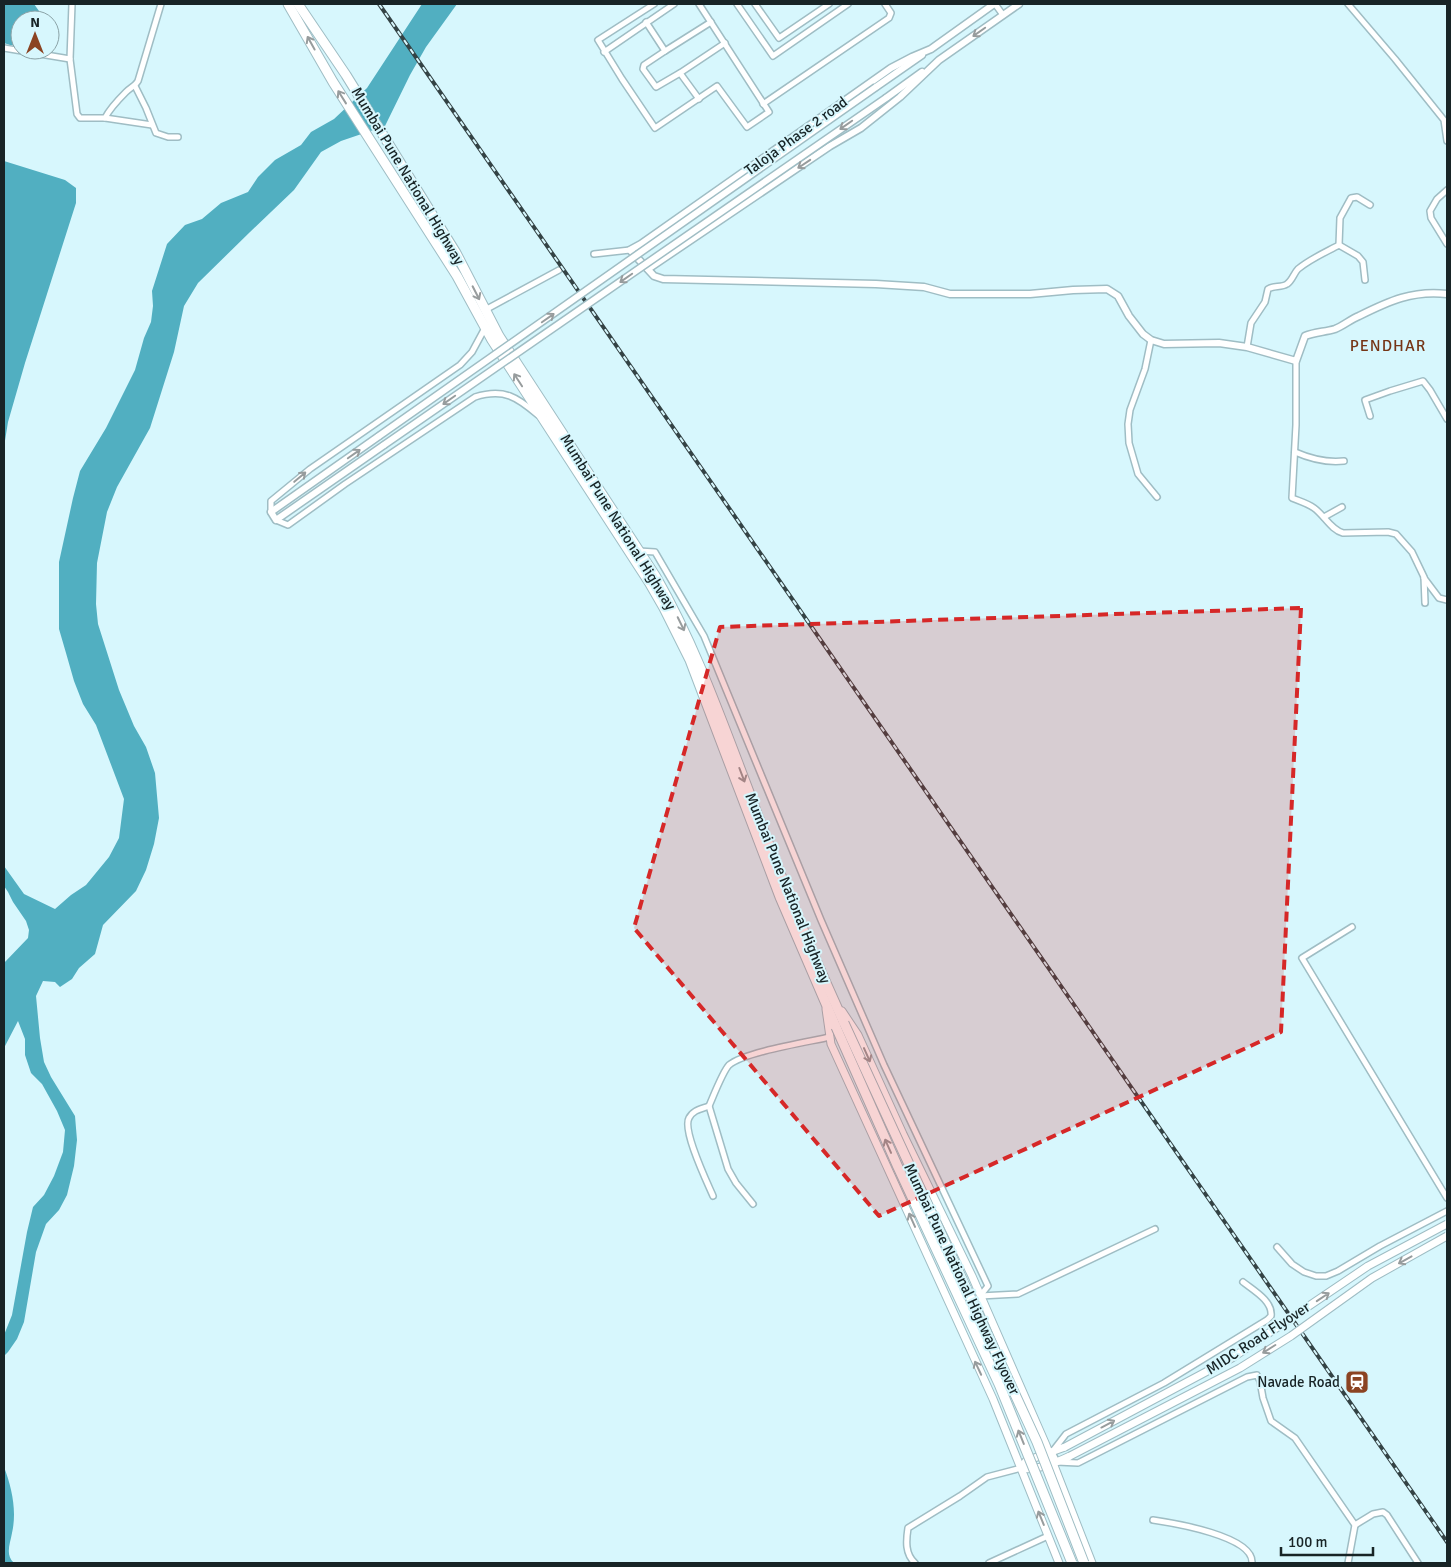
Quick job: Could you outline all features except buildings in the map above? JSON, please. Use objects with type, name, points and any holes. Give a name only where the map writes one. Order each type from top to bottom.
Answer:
[{"type":"highway","name":"Mumbai Pune National Highway","points":[[288,4],[333,82],[387,167],[639,551],[671,604],[702,669],[829,1000]]},
{"type":"highway","name":"Mumbai Pune National Highway","points":[[298,4],[346,75],[456,253],[482,312],[485,328],[664,608],[690,660],[780,897],[829,1000]]},
{"type":"highway","name":"Mumbai Pune National Highway Flyover","points":[[829,1000],[1037,1442],[1084,1563]]},
{"type":"highway","name":"Mumbai Pune National Highway Flyover","points":[[840,1025],[897,1165],[999,1384],[1072,1563]]},
{"type":"main road","points":[[829,1000],[831,1044],[993,1399],[1059,1563]]},
{"type":"main road","points":[[829,1000],[858,1035],[980,1296],[1051,1453],[1092,1563]]},
{"type":"main road","name":"MIDC Road Flyover","points":[[1447,1224],[1432,1234],[1368,1266],[1232,1358],[1065,1447],[1026,1462],[1021,1468],[1030,1470],[1055,1463],[1240,1368],[1291,1336],[1372,1278],[1447,1236]]},
{"type":"street","points":[[72,4],[70,59],[78,117],[105,118],[152,125]]},
{"type":"street","points":[[105,118],[115,104],[138,81],[161,4]]},
{"type":"street","points":[[654,4],[598,40],[604,52],[656,128],[718,86],[747,127],[769,114],[699,4]]},
{"type":"street","points":[[604,52],[674,4]]},
{"type":"street","points":[[736,4],[773,56],[848,4]]},
{"type":"street","points":[[755,4],[779,38],[828,4]]},
{"type":"street","points":[[764,104],[889,18],[891,13],[885,4]]},
{"type":"street","points":[[994,4],[1003,14]]},
{"type":"street","name":"Taloja Phase 2 road","points":[[594,254],[630,250],[641,244],[891,68],[912,56],[931,49],[994,4]]},
{"type":"street","name":"Taloja Phase 2 road","points":[[648,269],[822,151],[861,128],[900,97],[939,60],[1019,4]]},
{"type":"street","points":[[1349,4],[1444,120],[1447,141]]},
{"type":"street","points":[[803,21],[810,31]]},
{"type":"street","points":[[646,22],[665,51]]},
{"type":"street","points":[[711,22],[644,65],[642,70],[656,87],[724,43]]},
{"type":"street","points":[[4,48],[70,59]]},
{"type":"street","points":[[271,512],[931,49]]},
{"type":"street","points":[[276,520],[939,60]]},
{"type":"street","points":[[680,73],[698,99]]},
{"type":"street","points":[[134,86],[146,108],[156,133],[168,137],[178,137]]},
{"type":"street","points":[[1447,190],[1437,199],[1430,211],[1431,218],[1447,244]]},
{"type":"street","points":[[1339,245],[1340,218],[1352,198],[1357,197],[1370,205]]},
{"type":"street","points":[[1339,245],[1358,256],[1363,262],[1365,280]]},
{"type":"street","points":[[1247,347],[1251,323],[1265,302],[1268,289],[1287,284],[1298,270],[1339,245]]},
{"type":"street","points":[[630,250],[654,276],[663,279],[858,283],[924,287],[950,294],[997,295],[1107,289],[1118,296],[1134,322],[1143,334],[1151,340],[1164,344],[1219,343],[1247,347],[1296,361]]},
{"type":"street","points":[[482,312],[559,270]]},
{"type":"street","points":[[1447,294],[1434,292],[1411,294],[1358,316],[1335,329],[1305,336],[1296,361],[1295,452],[1292,498],[1311,506],[1338,532],[1388,532],[1396,534],[1412,552],[1424,577],[1439,598],[1447,600]]},
{"type":"street","points":[[485,328],[472,352],[460,365],[310,469],[271,501],[271,512],[276,520],[288,525],[345,484],[475,397],[486,394],[502,394],[519,400],[544,420]]},
{"type":"street","points":[[1151,340],[1145,369],[1130,410],[1128,424],[1129,443],[1138,474],[1157,497]]},
{"type":"street","points":[[1370,416],[1365,400],[1423,381],[1447,420]]},
{"type":"street","points":[[1295,452],[1322,461],[1344,461]]},
{"type":"street","points":[[1324,517],[1342,506]]},
{"type":"street","points":[[639,551],[654,552],[704,636],[821,920],[884,1065],[988,1286],[980,1296]]},
{"type":"street","points":[[1424,577],[1425,603]]},
{"type":"street","points":[[1352,927],[1302,958],[1447,1198]]},
{"type":"street","points":[[754,1204],[736,1183],[728,1169],[709,1106],[728,1066],[737,1059],[830,1037]]},
{"type":"street","points":[[709,1106],[696,1111],[689,1118],[687,1125],[689,1137],[713,1196]]},
{"type":"street","points":[[1277,1247],[1292,1264],[1304,1272],[1316,1276],[1326,1276],[1338,1272],[1380,1246],[1447,1211]]},
{"type":"street","points":[[980,1296],[1018,1294],[1155,1229]]},
{"type":"street","points":[[1051,1453],[1066,1434],[1164,1383],[1267,1320],[1271,1316],[1270,1307],[1266,1301],[1243,1282]]},
{"type":"street","points":[[1055,1463],[1078,1463],[1247,1377],[1256,1375],[1260,1381],[1263,1398],[1271,1422],[1294,1438],[1355,1525],[1348,1563]]},
{"type":"street","points":[[915,1563],[909,1558],[906,1542],[908,1528],[987,1477],[1021,1468]]},
{"type":"street","points":[[1355,1525],[1374,1514],[1383,1512],[1387,1515],[1418,1563]]},
{"type":"street","points":[[1153,1520],[1213,1533],[1250,1553],[1252,1563]]},
{"type":"street","points":[[989,1563],[1048,1536]]},
{"type":"highlighted area","points":[[1301,608],[1281,1032],[879,1216],[634,928],[720,627]]},
{"type":"water","points":[[4,4],[34,4],[38,10],[10,10],[10,45],[4,43]]},
{"type":"water","points":[[422,4],[457,4],[426,47],[385,126],[341,141],[321,152],[294,190],[198,283],[184,306],[174,352],[150,428],[117,487],[107,512],[97,563],[96,604],[98,624],[119,690],[134,726],[146,747],[155,773],[159,818],[146,870],[136,891],[103,925],[95,954],[79,968],[72,979],[60,987],[55,982],[43,981],[36,996],[44,1062],[75,1116],[77,1140],[74,1166],[67,1195],[59,1210],[46,1224],[36,1252],[24,1322],[17,1339],[4,1356],[4,1335],[12,1315],[33,1207],[44,1195],[54,1176],[63,1152],[65,1130],[42,1084],[31,1073],[25,1055],[25,1039],[18,1021],[4,1048],[4,963],[28,938],[29,930],[26,921],[4,886],[4,866],[24,894],[55,909],[86,885],[109,857],[119,838],[124,799],[96,725],[83,704],[74,681],[59,629],[59,562],[80,471],[106,428],[135,370],[144,338],[151,322],[152,291],[167,244],[185,225],[202,219],[221,203],[248,192],[258,177],[275,160],[301,145],[311,132],[334,119],[367,88]]},
{"type":"water","points":[[4,161],[65,180],[76,188],[76,203],[25,363],[8,422],[4,447]]},
{"type":"water","points":[[4,1467],[14,1508],[9,1553],[14,1563],[4,1563]]},
{"type":"railway","points":[[379,4],[1447,1542]]},
{"type":"place","name":"Navade Road","points":[[1357,1382]]},
{"type":"district","name":"PENDHAR","points":[[1388,346]]}]
